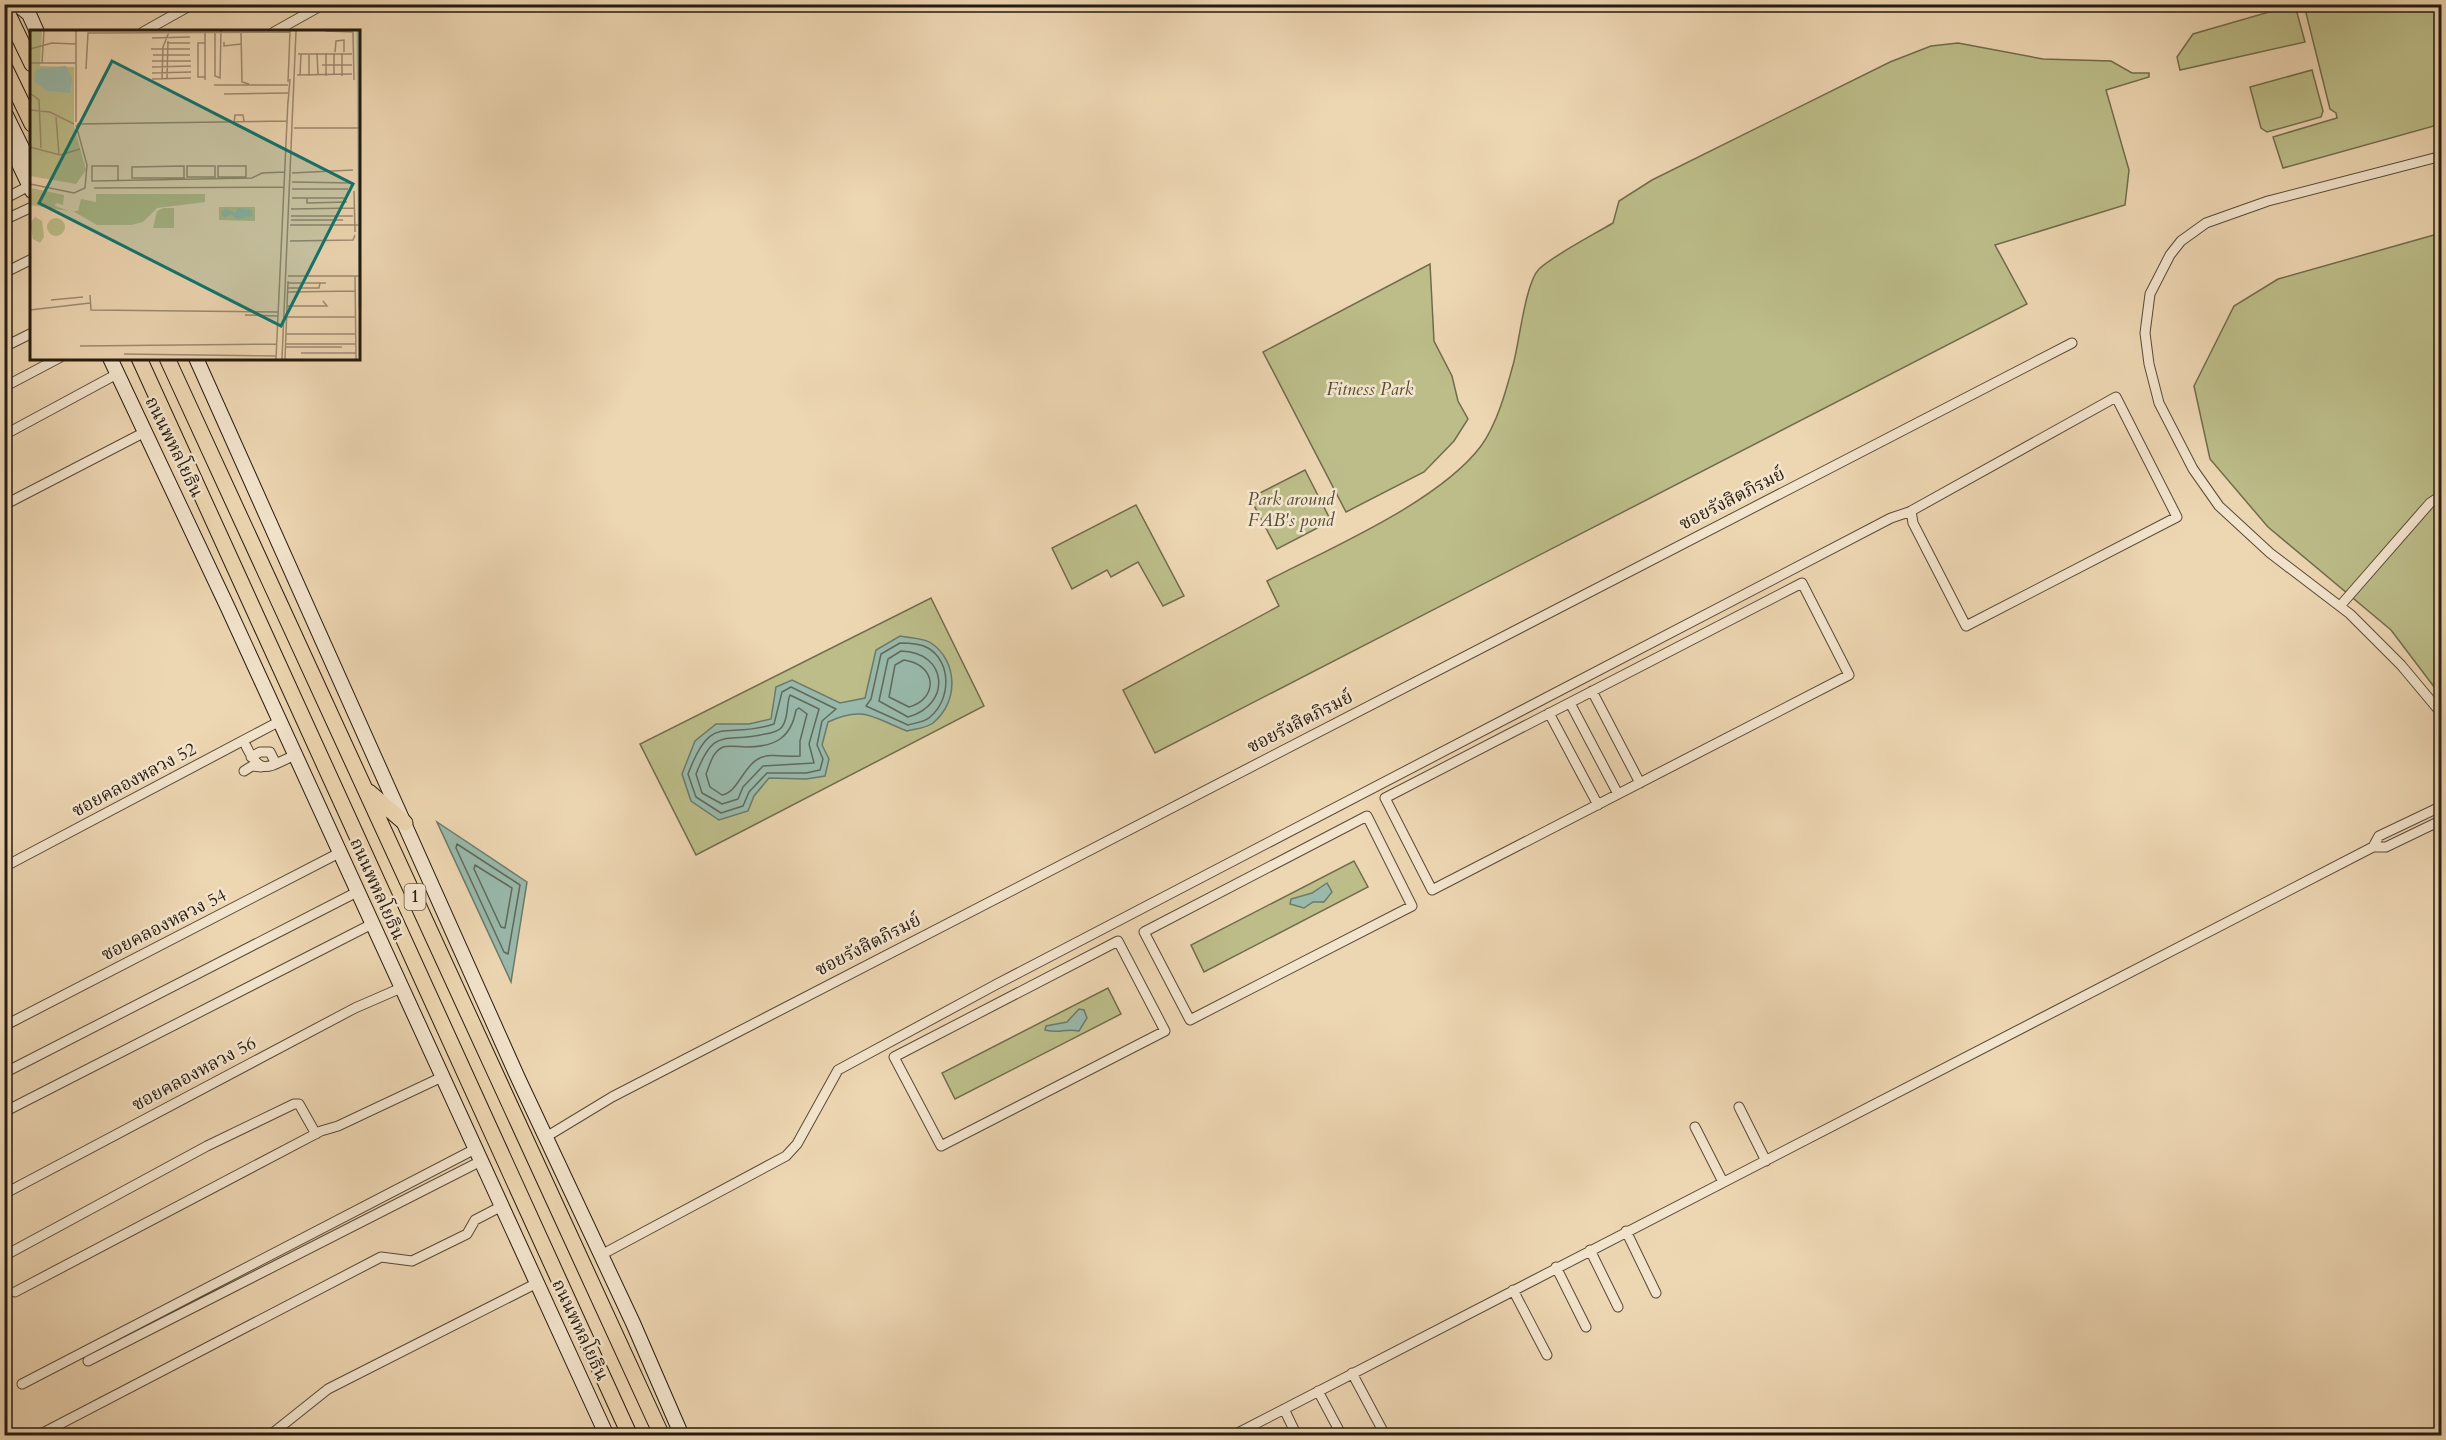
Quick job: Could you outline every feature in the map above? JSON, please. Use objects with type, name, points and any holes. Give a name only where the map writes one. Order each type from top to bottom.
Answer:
[{"type":"highway","points":[[4,6],[30,60]]},
{"type":"highway","points":[[4,66],[30,120]]},
{"type":"highway","name":"ถนนพหลโยธิน","points":[[140,360],[630,1436]]},
{"type":"highway","name":"ถนนพหลโยธิน","points":[[168,360],[662,1436]]},
{"type":"highway","points":[[365,788],[405,823]]},
{"type":"main road","points":[[16,4],[29,14],[36,30]]},
{"type":"main road","points":[[32,4],[44,30]]},
{"type":"main road","points":[[4,111],[30,164]]},
{"type":"main road","points":[[4,133],[30,188]]},
{"type":"main road","name":"ถนนพหลโยธิน","points":[[111,360],[280,721],[607,1436]]},
{"type":"main road","points":[[120,360],[204,546],[206,561]]},
{"type":"main road","points":[[188,360],[268,528],[276,537]]},
{"type":"main road","name":"1","points":[[197,360],[682,1436]]},
{"type":"street","points":[[148,30],[193,4]]},
{"type":"street","points":[[278,30],[324,4]]},
{"type":"street","points":[[2442,156],[2268,201],[2206,223],[2181,241],[2170,255],[2150,294],[2146,312],[2149,364],[2159,403],[2193,469],[2218,506],[2270,553],[2340,606],[2401,665],[2442,714]]},
{"type":"street","points":[[4,199],[30,188]]},
{"type":"street","points":[[4,220],[30,208]]},
{"type":"street","points":[[4,273],[30,260]]},
{"type":"street","points":[[4,347],[30,334]]},
{"type":"street","name":"ซอยรังสิตภิรมย์","points":[[546,1137],[629,1088],[2072,343]]},
{"type":"street","points":[[4,387],[55,360]]},
{"type":"street","points":[[4,435],[117,374]]},
{"type":"street","points":[[601,1255],[786,1156],[797,1144],[838,1070],[1516,712],[1880,523],[1911,511],[2116,397],[2177,517],[1966,626],[1913,523],[1911,511]]},
{"type":"street","points":[[4,505],[145,432]]},
{"type":"street","points":[[2340,606],[2430,503],[2442,495]]},
{"type":"street","points":[[1802,583],[1849,675],[1432,890],[1385,798],[1570,702],[1802,583]]},
{"type":"street","points":[[1592,691],[1640,783]]},
{"type":"street","points":[[1570,702],[1618,794]]},
{"type":"street","points":[[1516,712],[1524,726]]},
{"type":"street","points":[[1549,713],[1598,805]]},
{"type":"street","name":"ซอยคลองหลวง 52","points":[[4,867],[280,721]]},
{"type":"street","points":[[246,746],[251,757],[261,767]]},
{"type":"street","points":[[251,757],[265,751],[270,752],[276,764]]},
{"type":"street","points":[[244,771],[252,766],[276,764],[295,755]]},
{"type":"street","points":[[2373,847],[2379,836],[2442,806]]},
{"type":"street","points":[[1367,816],[1412,906],[1190,1020],[1144,932],[1252,874],[1367,816]]},
{"type":"street","points":[[1232,1436],[2373,847],[2386,847],[2442,820]]},
{"type":"street","name":"ซอยคลองหลวง 54","points":[[4,1026],[339,853]]},
{"type":"street","points":[[1243,856],[1252,874]]},
{"type":"street","points":[[4,1073],[357,892]]},
{"type":"street","points":[[4,1112],[372,924]]},
{"type":"street","points":[[1118,941],[1165,1031],[941,1146],[894,1056],[1006,998],[1118,941]]},
{"type":"street","points":[[999,984],[1006,998]]},
{"type":"street","name":"ซอยคลองหลวง 56","points":[[4,1194],[355,1008],[401,988]]},
{"type":"street","points":[[15,1292],[316,1134],[442,1077]]},
{"type":"street","points":[[4,1256],[207,1146],[294,1104],[299,1104],[304,1110],[316,1134]]},
{"type":"street","points":[[1738,1107],[1766,1161]]},
{"type":"street","points":[[1695,1127],[1723,1182]]},
{"type":"street","points":[[88,1361],[478,1155]]},
{"type":"street","points":[[22,1384],[478,1155]]},
{"type":"street","points":[[36,1436],[381,1257],[412,1261],[467,1234],[475,1220],[502,1206]]},
{"type":"street","points":[[1626,1231],[1656,1293]]},
{"type":"street","points":[[1590,1250],[1618,1307]]},
{"type":"street","points":[[1556,1267],[1586,1327]]},
{"type":"street","points":[[269,1436],[328,1389],[537,1283]]},
{"type":"street","points":[[1513,1290],[1547,1354]]},
{"type":"street","points":[[1352,1373],[1384,1433]]},
{"type":"street","points":[[1318,1391],[1342,1436]]},
{"type":"street","points":[[1284,1409],[1297,1436]]},
{"type":"green space","points":[[2304,5],[2441,5],[2441,124],[2283,168],[2273,137],[2337,118],[2336,113],[2330,109]]},
{"type":"green space","points":[[2290,6],[2296,9],[2305,42],[2180,70],[2177,57],[2193,34]]},
{"type":"green space","points":[[1958,43],[2043,59],[2111,61],[2132,73],[2149,73],[2149,77],[2106,90],[2129,170],[2125,205],[1995,245],[2027,304],[1155,753],[1123,690],[1279,606],[1267,581],[1351,539],[1411,505],[1462,467],[1481,446],[1492,428],[1504,396],[1526,300],[1534,276],[1539,269],[1564,251],[1613,223],[1619,201],[1652,180],[1890,62],[1931,46]]},
{"type":"green space","points":[[2312,70],[2323,111],[2321,117],[2267,132],[2261,128],[2250,87]]},
{"type":"green space","points":[[2441,233],[2441,696],[2391,630],[2268,527],[2210,459],[2194,386],[2234,306],[2278,279]]},
{"type":"green space","name":"Fitness Park","points":[[1430,264],[1434,341],[1452,376],[1458,401],[1468,419],[1454,441],[1424,472],[1346,512],[1263,352]]},
{"type":"green space","name":"Park around FAB's pond","points":[[1305,470],[1331,521],[1277,549],[1250,498]]},
{"type":"green space","points":[[1136,505],[1184,596],[1163,606],[1138,562],[1111,577],[1107,570],[1072,589],[1052,548]]},
{"type":"green space","points":[[931,598],[984,706],[696,855],[640,744]]},
{"type":"green space","points":[[1354,861],[1368,887],[1204,972],[1191,945]]},
{"type":"green space","points":[[1108,988],[1121,1014],[955,1099],[942,1073]]},
{"type":"water","points":[[900,636],[928,641],[940,651],[946,660],[952,682],[951,693],[941,714],[933,723],[907,731],[868,715],[851,714],[840,717],[828,722],[822,745],[829,759],[825,776],[806,779],[769,778],[754,796],[748,811],[719,820],[691,801],[682,774],[695,741],[716,724],[749,724],[771,719],[776,687],[792,680],[840,703],[865,698],[876,650]]},
{"type":"water","points":[[437,822],[527,882],[511,982]]},
{"type":"water","points":[[1327,883],[1332,892],[1324,902],[1313,902],[1304,908],[1290,904],[1291,899],[1312,893]]},
{"type":"water","points":[[1079,1009],[1084,1010],[1087,1018],[1079,1031],[1045,1030],[1046,1026],[1067,1022]]}]
